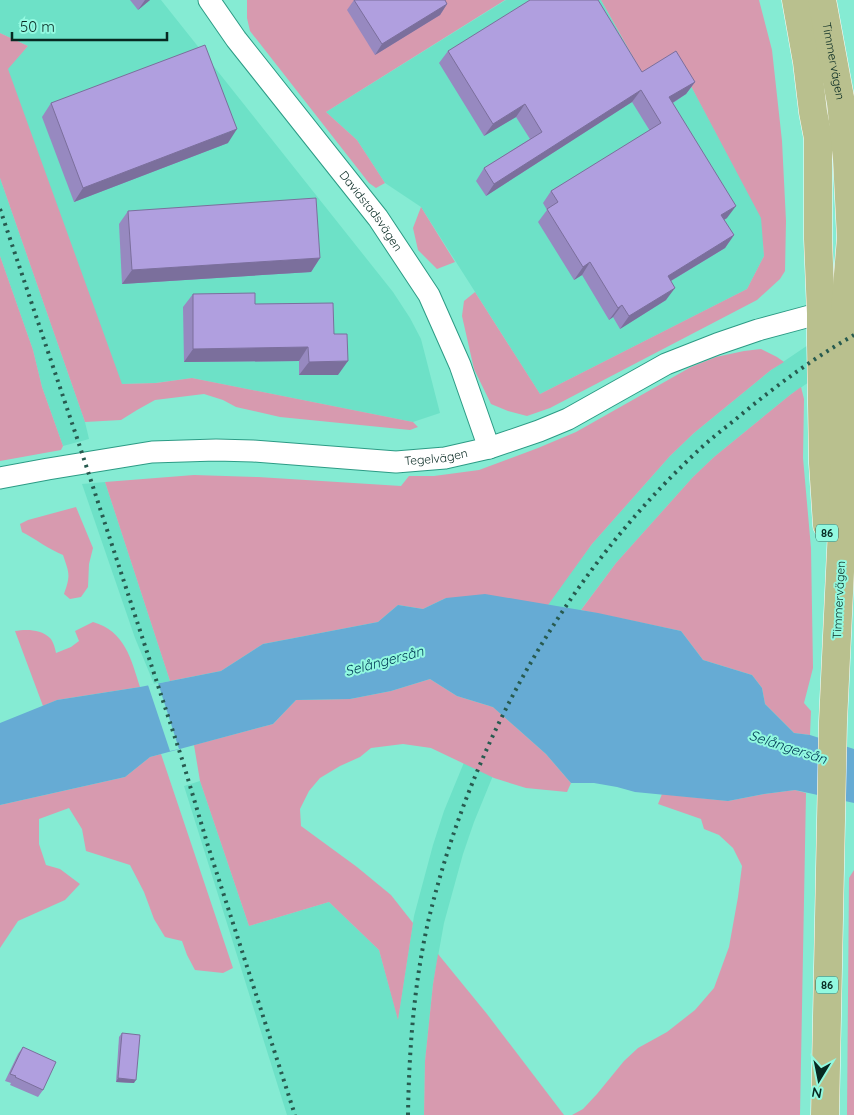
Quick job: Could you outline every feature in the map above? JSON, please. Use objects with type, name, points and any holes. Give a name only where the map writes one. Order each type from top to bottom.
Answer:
[{"type":"main road","name":"Timmervägen","points":[[796,0],[818,138],[818,247],[833,312],[845,464],[833,722],[825,1115]]},
{"type":"main road","name":"Timmervägen","points":[[822,0],[841,103],[847,158],[851,238],[833,312]]},
{"type":"street","name":"Davidstadsvägen","points":[[209,0],[236,39],[378,218],[429,294],[460,365],[489,448]]},
{"type":"street","name":"Tegelvägen","points":[[0,478],[48,468],[152,452],[243,451],[396,462],[445,458],[489,448],[568,419],[666,364],[717,344],[758,330],[833,312]]},
{"type":"shaded area","points":[[0,0],[161,0],[393,292],[421,339],[440,413],[413,422],[192,378],[155,383],[121,384],[7,69],[28,46],[0,33]]},
{"type":"shaded area","points":[[247,0],[505,0],[326,112],[357,140],[385,183],[376,188],[369,183],[250,31],[247,18]]},
{"type":"shaded area","points":[[506,0],[601,0],[642,73],[674,54],[762,218],[764,256],[747,289],[540,394],[421,207],[385,183],[357,140],[326,112]]},
{"type":"shaded area","points":[[601,0],[759,0],[772,50],[782,141],[786,221],[785,271],[780,279],[757,300],[550,408],[527,416],[491,404],[474,369],[462,316],[464,301],[475,292],[540,394],[747,289],[764,256],[761,218],[674,54],[642,73]]},
{"type":"shaded area","points":[[0,33],[28,46],[8,69],[122,384],[156,383],[192,378],[413,422],[418,427],[410,430],[280,417],[236,407],[223,400],[204,394],[155,400],[121,420],[85,422],[0,178]]},
{"type":"shaded area","points":[[0,178],[85,422],[89,439],[63,446],[42,387],[33,350],[0,256]]},
{"type":"shaded area","points":[[421,207],[455,262],[437,269],[418,250],[413,228]]},
{"type":"shaded area","points":[[0,256],[33,350],[42,387],[63,446],[61,450],[0,461]]},
{"type":"shaded area","points":[[823,335],[840,361],[790,395],[714,457],[693,477],[616,563],[564,635],[508,739],[474,822],[444,923],[433,984],[425,1061],[424,1115],[287,1115],[184,786],[200,781],[249,926],[329,902],[379,950],[398,1019],[414,916],[444,811],[479,726],[538,619],[592,544],[670,456],[694,433],[771,370]]},
{"type":"shaded area","points":[[761,349],[784,362],[771,370],[694,433],[670,456],[592,544],[548,605],[446,598],[423,609],[398,605],[378,622],[263,644],[221,671],[170,681],[105,482],[194,475],[401,486],[409,476],[434,476],[479,470],[538,448],[576,432],[691,367],[716,357]]},
{"type":"shaded area","points":[[801,387],[804,399],[803,458],[811,548],[813,668],[804,703],[811,711],[810,735],[794,733],[765,704],[762,688],[752,675],[703,660],[681,631],[581,610],[616,563],[693,477],[714,457]]},
{"type":"shaded area","points":[[105,482],[170,681],[154,684],[135,638],[82,484]]},
{"type":"shaded area","points":[[76,507],[93,548],[89,564],[88,587],[81,597],[70,599],[64,594],[68,582],[68,574],[63,555],[22,532],[20,524],[28,520]]},
{"type":"shaded area","points":[[93,622],[104,626],[120,639],[130,657],[140,687],[57,700],[43,706],[15,631],[38,631],[46,635],[51,639],[56,653],[71,647],[79,641],[75,631]]},
{"type":"shaded area","points":[[430,679],[457,696],[493,707],[546,754],[571,783],[567,792],[526,788],[494,778],[431,748],[403,744],[371,748],[360,757],[320,778],[309,791],[300,809],[301,826],[357,867],[391,895],[413,923],[398,1020],[379,950],[329,902],[249,926],[200,781],[194,745],[273,724],[296,700],[350,699],[391,691]]},
{"type":"shaded area","points":[[161,754],[233,968],[223,973],[195,970],[182,941],[165,937],[154,919],[144,892],[130,865],[86,851],[82,829],[69,808],[39,819],[39,844],[46,865],[60,869],[80,884],[65,900],[18,921],[0,948],[0,805],[125,777],[150,757]]},
{"type":"shaded area","points":[[795,790],[806,793],[800,1115],[572,1115],[583,1109],[624,1061],[638,1048],[667,1032],[695,1010],[714,988],[729,947],[742,866],[733,848],[719,835],[704,829],[701,819],[658,804],[662,794],[728,801]]},
{"type":"shaded area","points":[[854,870],[854,1115],[847,1115],[849,878]]},
{"type":"shaded area","points":[[438,954],[487,1014],[564,1115],[424,1115],[425,1061]]},
{"type":"water","name":"Selångersån","points":[[485,594],[598,613],[681,631],[703,660],[752,675],[762,688],[765,704],[794,733],[810,735],[854,749],[854,803],[795,790],[728,801],[635,792],[594,783],[571,783],[546,754],[493,707],[457,696],[430,679],[391,691],[350,699],[296,700],[273,724],[150,757],[125,777],[0,805],[0,723],[57,700],[140,687],[221,671],[263,644],[378,622],[398,605],[423,609],[446,598]]},
{"type":"pier","points":[[158,683],[179,749],[170,751],[148,685]]},
{"type":"building","points":[[354,0],[445,0],[447,4],[382,44]]},
{"type":"building","points":[[530,0],[598,0],[642,72],[676,51],[695,82],[669,97],[736,206],[721,215],[734,235],[668,276],[675,288],[629,316],[622,305],[618,308],[590,262],[583,267],[547,209],[558,202],[551,191],[661,123],[641,90],[494,184],[484,168],[542,132],[525,104],[493,124],[448,51]]},
{"type":"building","points":[[205,45],[237,129],[83,188],[51,103]]},
{"type":"building","points":[[316,198],[320,258],[132,270],[128,211]]},
{"type":"building","points":[[255,293],[255,304],[333,303],[334,334],[347,334],[348,361],[309,362],[308,347],[193,349],[193,294]]},
{"type":"building","points":[[122,1033],[140,1035],[136,1080],[118,1078]]},
{"type":"building","points":[[23,1047],[56,1062],[43,1090],[10,1074]]},
{"type":"railway","points":[[0,209],[182,759],[208,846],[295,1115]]},
{"type":"railway","points":[[408,1115],[413,1016],[429,918],[448,851],[471,786],[499,723],[531,662],[567,604],[608,548],[653,496],[712,438],[810,362],[854,335]]}]
